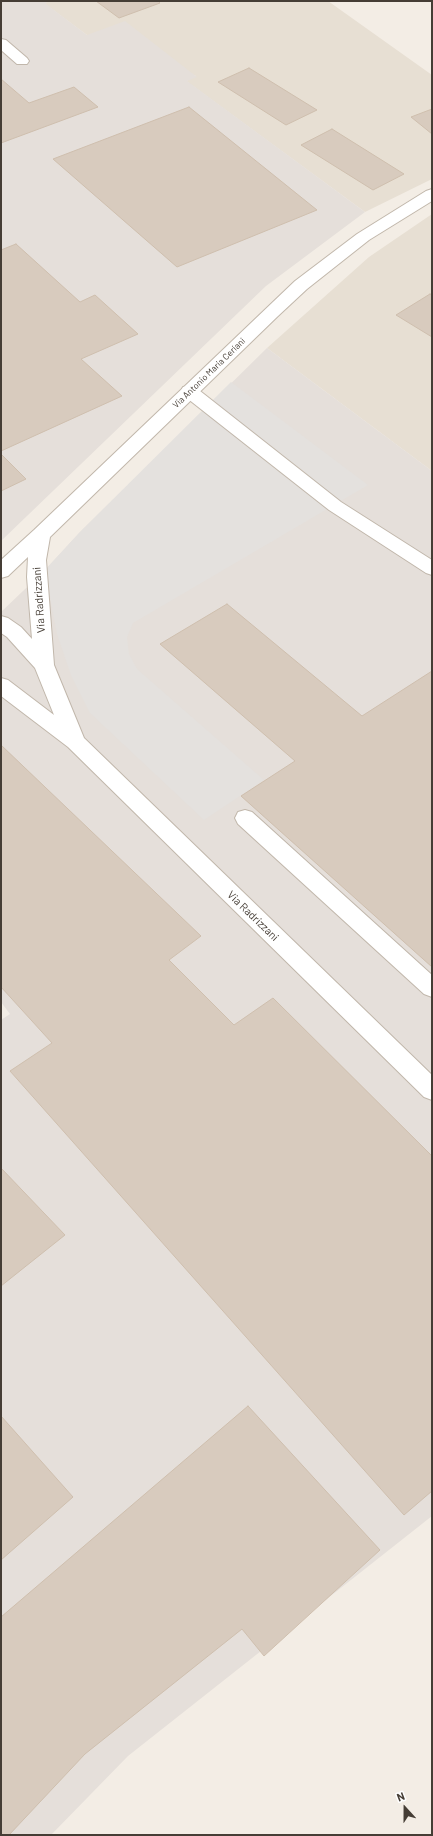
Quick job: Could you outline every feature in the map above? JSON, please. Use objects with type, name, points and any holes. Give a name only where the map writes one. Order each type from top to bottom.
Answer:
[{"type":"street","name":"Via Antonio Maria Ceriani","points":[[1,571],[41,535],[272,312],[332,260],[363,237],[432,194]]},
{"type":"street","name":"Via Radrizzani","points":[[41,535],[36,560],[44,664],[75,742]]},
{"type":"street","name":"Via Radrizzani","points":[[1,623],[14,632],[44,664]]},
{"type":"street","name":"Via Radrizzani","points":[[1,685],[75,742],[432,1090]]},
{"type":"lane","points":[[1,43],[22,60]]},
{"type":"lane","points":[[189,392],[335,506],[432,569]]},
{"type":"lane","points":[[245,818],[432,988]]},
{"type":"shaded area","points":[[1,1],[47,1],[46,4],[87,35],[125,21],[197,77],[187,81],[365,212],[266,286],[1,541]]},
{"type":"shaded area","points":[[47,1],[328,1],[432,75],[432,179],[365,212],[186,81],[196,76],[87,35],[45,4]]},
{"type":"shaded area","points":[[432,214],[432,471],[267,348],[369,257]]},
{"type":"shaded area","points":[[267,348],[432,471],[432,1516],[128,1756],[51,1835],[1,1835],[1,1020],[10,1014],[1,1002],[1,612]]},
{"type":"shaded area","points":[[231,382],[368,485],[133,623],[127,637],[129,654],[137,669],[264,780],[204,820],[90,713],[71,675],[57,634],[45,570],[80,532]]},
{"type":"building","points":[[96,1],[158,1],[160,3],[119,18]]},
{"type":"building","points":[[249,68],[317,110],[286,125],[218,82]]},
{"type":"building","points":[[1,79],[29,103],[74,87],[98,107],[1,143]]},
{"type":"building","points":[[189,107],[317,210],[177,267],[53,159]]},
{"type":"building","points":[[432,109],[432,134],[411,117]]},
{"type":"building","points":[[332,129],[404,174],[373,190],[301,145]]},
{"type":"building","points":[[16,244],[80,302],[95,295],[138,334],[81,359],[122,396],[1,451],[1,250]]},
{"type":"building","points":[[430,294],[432,295],[432,337],[396,315]]},
{"type":"building","points":[[1,454],[26,479],[1,491]]},
{"type":"building","points":[[227,604],[362,716],[432,671],[432,967],[241,796],[295,761],[160,644]]},
{"type":"building","points":[[1,745],[201,936],[169,960],[234,1025],[273,998],[432,1156],[432,1491],[404,1515],[10,1071],[52,1043],[1,987]]},
{"type":"building","points":[[1,1168],[65,1235],[1,1286]]},
{"type":"building","points":[[248,1406],[380,1550],[264,1656],[242,1629],[85,1754],[9,1835],[1,1835],[1,1617]]},
{"type":"building","points":[[1,1416],[73,1497],[1,1560]]}]
